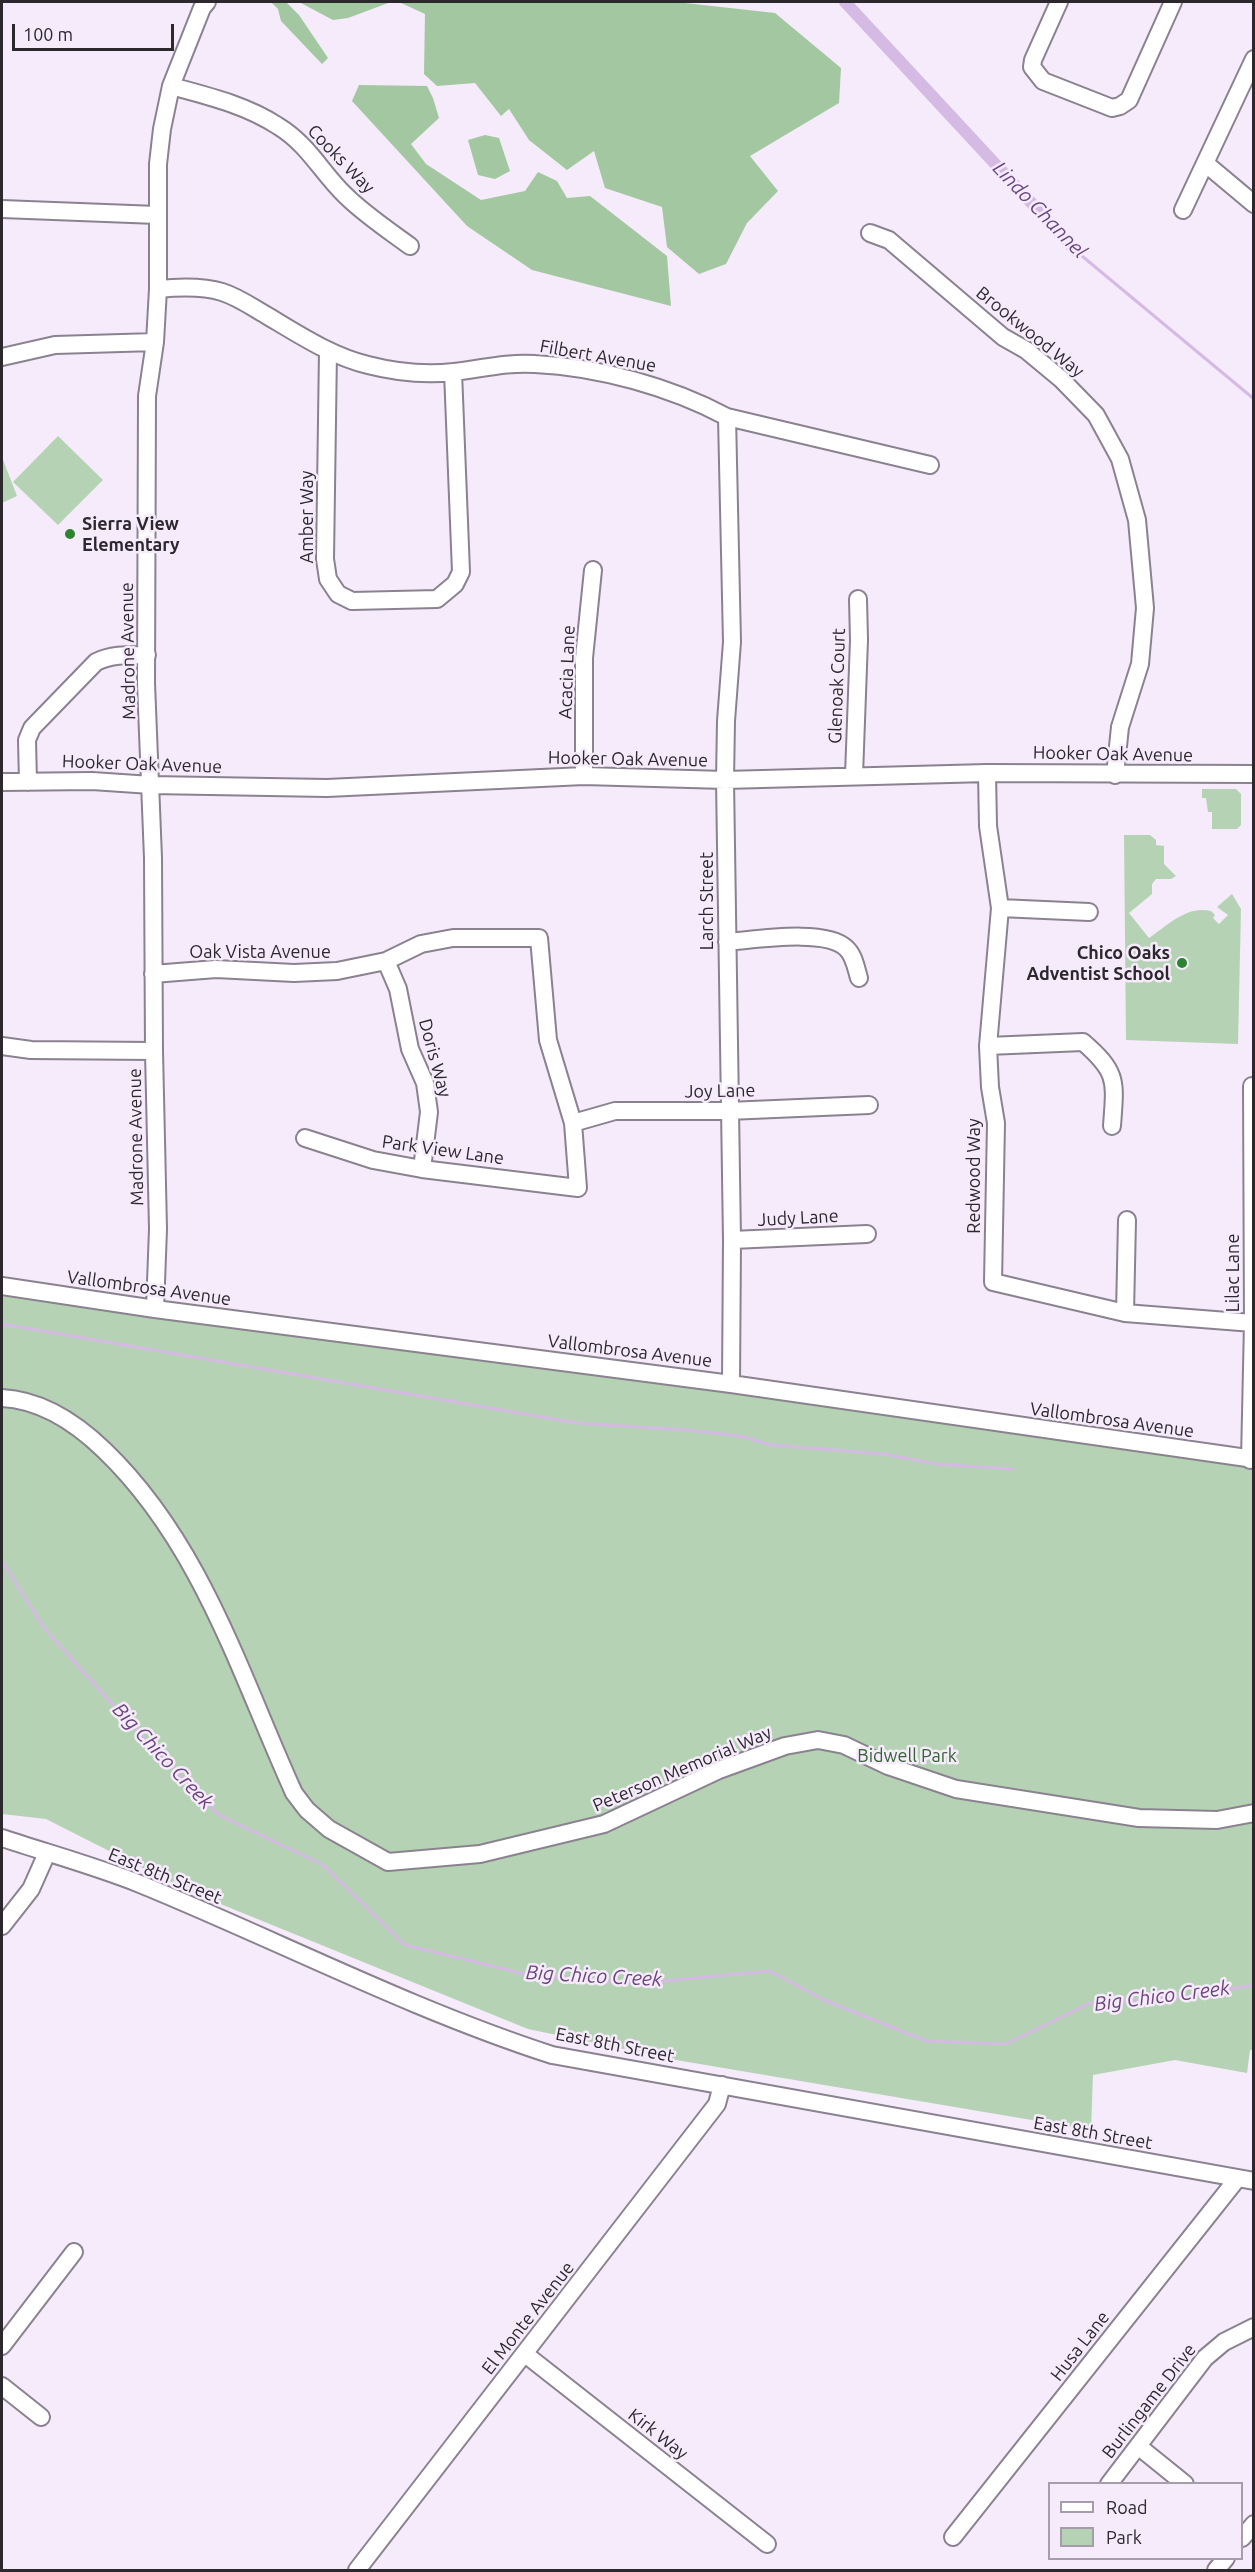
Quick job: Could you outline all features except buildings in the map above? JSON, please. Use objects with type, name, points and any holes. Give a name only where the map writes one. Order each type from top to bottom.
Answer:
[{"type":"street","points":[[1059,2],[1032,60],[1032,67],[1043,81],[1112,108],[1129,100],[1173,2]]},
{"type":"street","name":"Madrone Avenue","points":[[155,1309],[158,1230],[147,655],[147,396],[155,342],[158,289],[158,164],[171,86],[201,4]]},
{"type":"street","points":[[1183,210],[1254,59]]},
{"type":"street","name":"Cooks Way","points":[[171,86],[252,111],[279,126],[299,141],[344,195],[410,246]]},
{"type":"street","points":[[1205,163],[1254,204]]},
{"type":"street","points":[[2,208],[157,215]]},
{"type":"street","name":"Brookwood Way","points":[[870,233],[889,240],[1002,337],[1026,350],[1061,379],[1096,415],[1120,459],[1137,520],[1145,608],[1140,664],[1120,727],[1115,775]]},
{"type":"street","name":"Filbert Avenue","points":[[158,289],[175,287],[220,291],[238,298],[328,351],[366,365],[391,370],[453,372],[495,365],[535,363],[586,371],[662,388],[696,401],[727,417],[930,465]]},
{"type":"street","points":[[2,357],[55,345],[155,342]]},
{"type":"street","name":"Amber Way","points":[[328,351],[325,559],[328,579],[338,594],[352,601],[437,599],[455,584],[461,572],[453,372]]},
{"type":"street","name":"Larch Street","points":[[727,417],[732,642],[726,721],[725,780],[728,1111],[732,1240],[731,1384]]},
{"type":"street","name":"Acacia Lane","points":[[584,776],[584,658],[593,570]]},
{"type":"street","name":"Glenoak Court","points":[[854,775],[859,640],[858,599]]},
{"type":"street","points":[[28,782],[29,734],[44,714],[96,662],[120,655],[147,655]]},
{"type":"street","name":"Hooker Oak Avenue","points":[[2,782],[92,781],[151,785],[327,788],[584,776],[725,780],[987,773],[1254,774]]},
{"type":"street","name":"Redwood Way","points":[[987,773],[988,826],[1000,908],[988,1046],[990,1087],[996,1123],[993,1282],[1125,1313],[1253,1323]]},
{"type":"street","points":[[1000,908],[1089,912]]},
{"type":"street","points":[[727,942],[809,937],[834,940],[847,948],[859,978]]},
{"type":"street","name":"Oak Vista Avenue","points":[[153,974],[216,969],[294,973],[337,971],[386,961],[421,944],[453,938],[539,938],[548,1040],[573,1123],[578,1188]]},
{"type":"street","name":"Doris Way","points":[[386,961],[399,989],[410,1049],[425,1083],[429,1112],[422,1169]]},
{"type":"street","points":[[988,1046],[1083,1042],[1104,1060],[1115,1085],[1112,1126]]},
{"type":"street","points":[[2,1046],[31,1050],[154,1051]]},
{"type":"street","name":"Lilac Lane","points":[[1252,1086],[1252,1459]]},
{"type":"street","name":"Joy Lane","points":[[573,1123],[615,1111],[728,1111],[869,1105]]},
{"type":"street","name":"Park View Lane","points":[[305,1138],[373,1160],[422,1169],[578,1188]]},
{"type":"street","points":[[1125,1313],[1127,1220]]},
{"type":"street","name":"Judy Lane","points":[[732,1240],[867,1234]]},
{"type":"street","name":"Vallombrosa Avenue","points":[[2,1286],[155,1309],[731,1384],[1252,1459]]},
{"type":"street","name":"Peterson Memorial Way","points":[[2,1398],[12,1398],[45,1409],[70,1422],[92,1438],[128,1473],[160,1513],[214,1607],[294,1793],[307,1810],[329,1829],[388,1862],[480,1854],[604,1824],[719,1770],[785,1746],[818,1740],[844,1745],[888,1766],[956,1789],[1139,1818],[1217,1820],[1254,1813]]},
{"type":"street","name":"East 8th Street","points":[[2,1838],[138,1883],[505,2039],[552,2055],[1245,2180]]},
{"type":"street","points":[[2,1926],[31,1889],[47,1852]]},
{"type":"street","name":"El Monte Avenue","points":[[365,2568],[525,2354],[717,2104],[722,2085]]},
{"type":"street","name":"Husa Lane","points":[[953,2537],[1245,2180]]},
{"type":"street","points":[[2,2346],[74,2252]]},
{"type":"street","name":"Burlingame Drive","points":[[1111,2482],[1205,2358],[1224,2342],[1254,2327]]},
{"type":"street","name":"Kirk Way","points":[[525,2354],[767,2544]]},
{"type":"street","points":[[2,2386],[41,2417]]},
{"type":"street","points":[[1138,2446],[1183,2482]]},
{"type":"green space","points":[[271,2],[286,2],[299,15],[328,58],[322,64],[281,21],[278,9]]},
{"type":"green space","points":[[299,2],[391,2],[348,18],[333,20]]},
{"type":"green space","points":[[399,2],[676,2],[775,13],[841,68],[839,103],[750,156],[778,191],[747,223],[726,264],[699,274],[667,247],[662,207],[605,188],[594,151],[567,170],[529,140],[509,109],[501,116],[475,83],[437,86],[424,74],[425,14]]},
{"type":"green space","points":[[359,85],[427,86],[439,118],[411,144],[426,164],[481,200],[525,191],[538,172],[557,181],[567,198],[590,196],[667,256],[671,306],[532,270],[467,226],[352,101]]},
{"type":"green space","points":[[485,135],[499,138],[510,171],[495,179],[478,175],[468,140]]},
{"type":"green space","points":[[58,436],[103,480],[58,525],[13,482]]},
{"type":"green space","points":[[2,457],[17,496],[2,503]]},
{"type":"green space","points":[[1202,789],[1236,789],[1241,794],[1241,825],[1237,829],[1212,829],[1212,812],[1208,812],[1206,798],[1202,798]]},
{"type":"green space","points":[[1124,835],[1150,835],[1156,840],[1156,845],[1164,846],[1164,864],[1176,876],[1171,879],[1156,879],[1152,884],[1152,894],[1129,913],[1149,938],[1178,917],[1194,911],[1211,911],[1215,915],[1213,918],[1219,924],[1228,915],[1217,907],[1232,894],[1241,909],[1238,1044],[1126,1040]]},
{"type":"green space","name":"Bidwell Park","points":[[2,1296],[1253,1459],[1254,2050],[1250,2050],[1247,2073],[1175,2060],[1093,2075],[1091,2130],[676,2060],[528,2029],[186,1890],[46,1819],[2,1814]]},
{"type":"waterway","name":"Lindo Channel","points":[[845,2],[1076,251]]},
{"type":"waterway","name":"Lindo Channel","points":[[1076,251],[1254,399]]},
{"type":"waterway","points":[[2,1324],[577,1423],[686,1430],[740,1436],[771,1445],[884,1454],[936,1464],[1013,1469]]},
{"type":"waterway","name":"Big Chico Creek","points":[[2,1561],[45,1629],[130,1724],[219,1815],[323,1865],[405,1945],[533,1976],[641,1983],[770,1971],[824,2000],[926,2041],[1006,2044],[1090,2003],[1181,1997],[1254,1985]]},
{"type":"place","name":"Sierra View Elementary","points":[[70,534]]},
{"type":"place","name":"Chico Oaks Adventist School","points":[[1182,963]]}]
